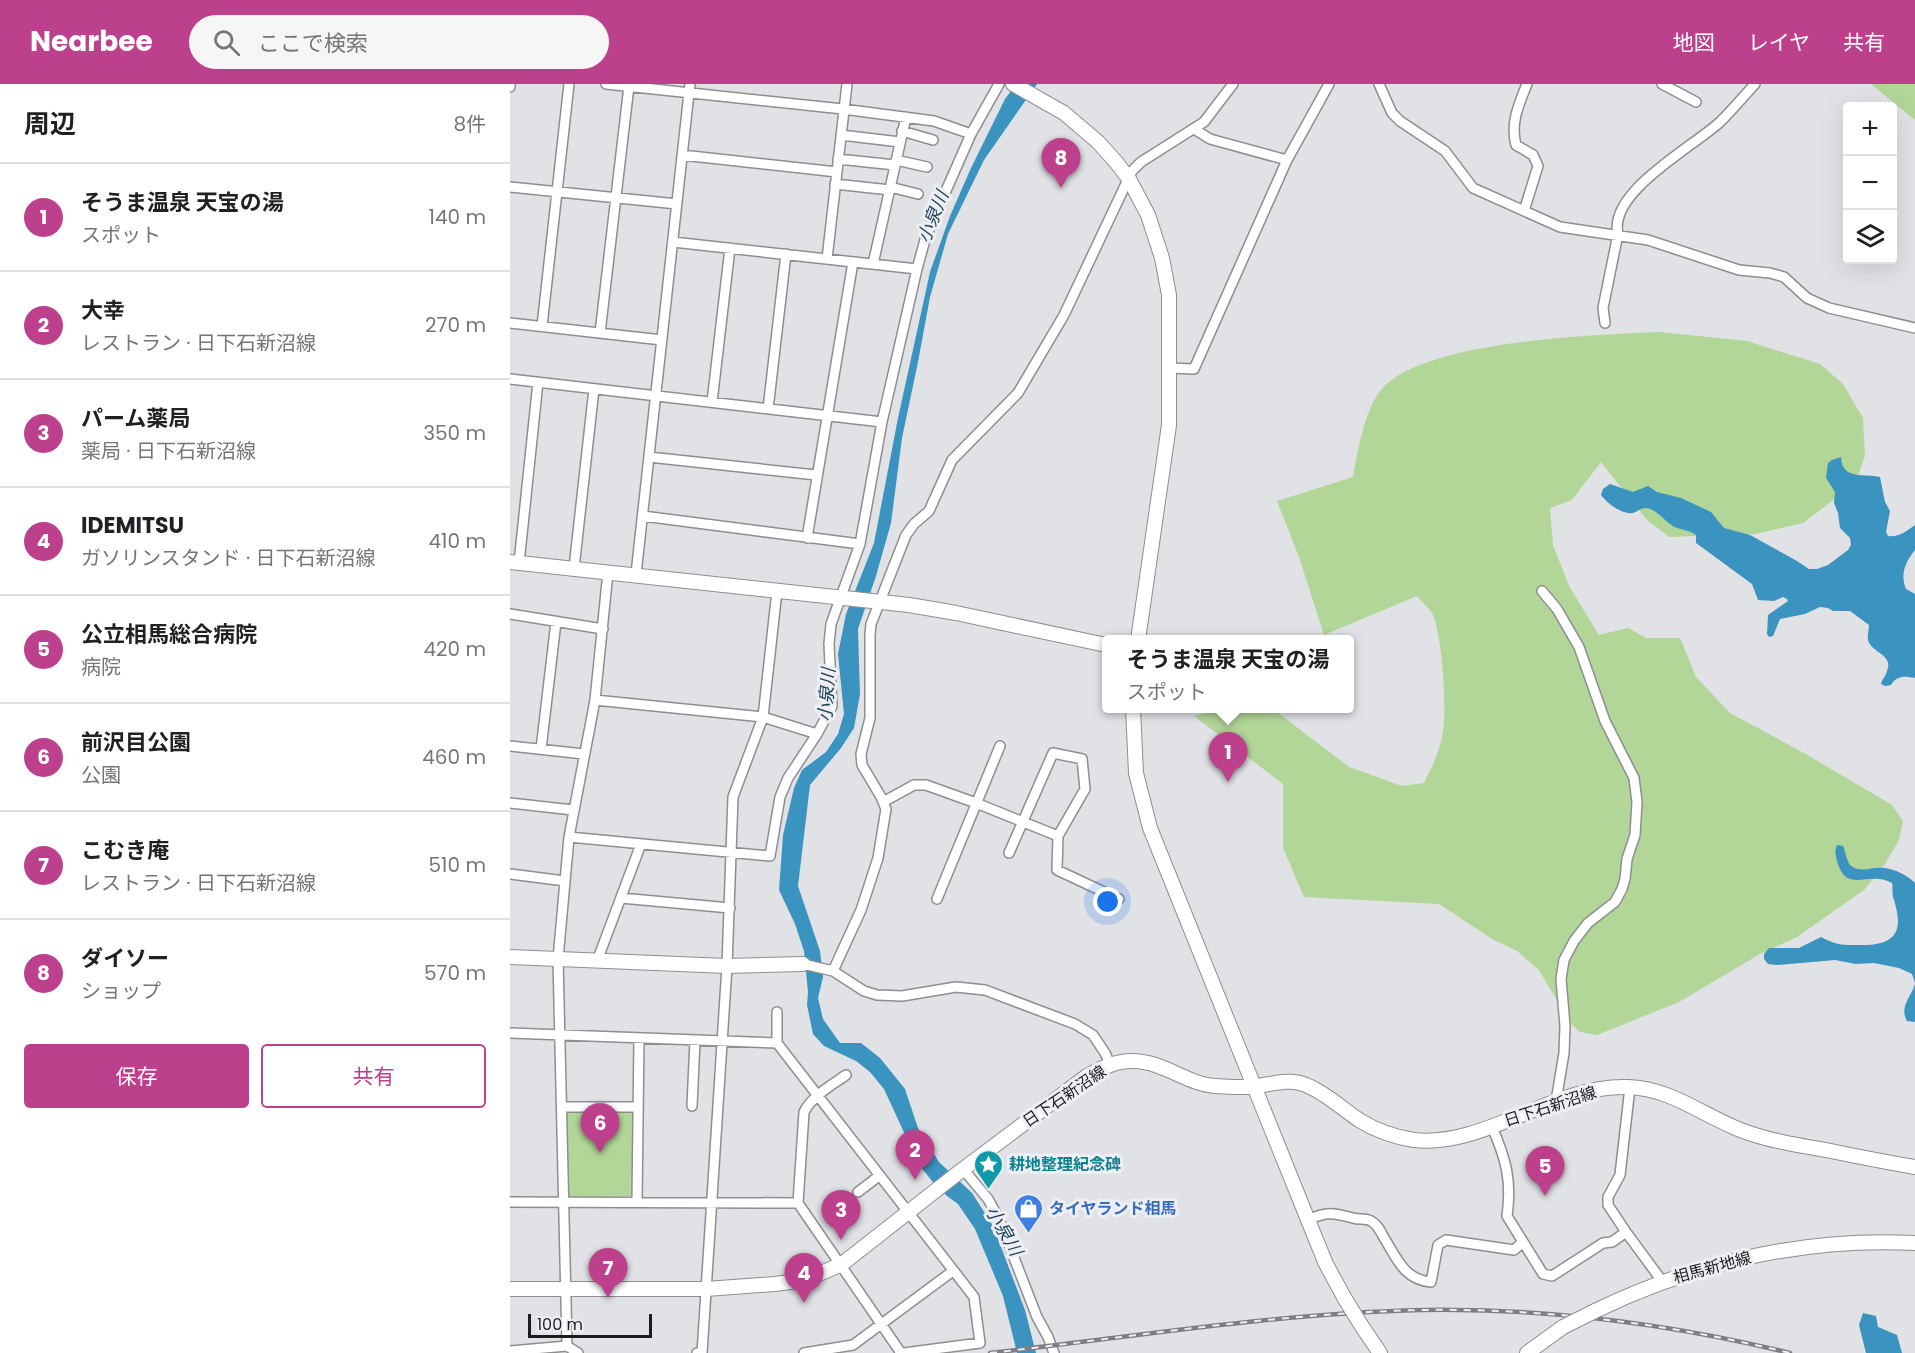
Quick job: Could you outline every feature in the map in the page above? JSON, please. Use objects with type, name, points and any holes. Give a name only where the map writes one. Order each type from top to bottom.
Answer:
[{"type":"street","points":[[542,326],[569,84]]},
{"type":"street","points":[[606,84],[690,88],[906,117],[934,121],[971,134]]},
{"type":"street","points":[[827,258],[847,84]]},
{"type":"street","points":[[569,837],[770,856],[780,797],[788,778],[817,734],[832,706],[829,644],[831,624],[860,544],[882,422],[926,236],[971,134],[999,84]]},
{"type":"street","points":[[1013,84],[1064,113],[1098,142],[1129,178],[1148,215],[1162,258],[1169,295],[1169,425],[1139,635]]},
{"type":"street","points":[[831,970],[861,910],[878,858],[886,809],[862,765],[861,754],[870,718],[870,635],[872,624],[906,535],[914,524],[928,512],[952,460],[1018,393],[1064,315],[1132,171],[1141,162],[1203,122],[1233,84]]},
{"type":"street","points":[[1169,368],[1194,369],[1287,160],[1329,84]]},
{"type":"street","points":[[1379,84],[1392,113],[1400,121],[1445,151],[1473,189],[1560,227],[1648,240],[1739,270],[1770,273],[1784,277],[1807,298],[1829,308],[1915,328]]},
{"type":"street","points":[[1524,211],[1538,166],[1533,155],[1516,145],[1513,134],[1514,119],[1527,84]]},
{"type":"street","points":[[1662,84],[1696,102]]},
{"type":"street","points":[[1605,323],[1603,308],[1618,234],[1616,226],[1628,198],[1657,170],[1720,122],[1755,84]]},
{"type":"street","points":[[600,333],[629,86]]},
{"type":"street","points":[[636,574],[690,88]]},
{"type":"street","points":[[873,264],[906,117]]},
{"type":"street","points":[[1194,129],[1210,139],[1287,160]]},
{"type":"street","points":[[903,131],[933,140]]},
{"type":"street","points":[[841,135],[900,142]]},
{"type":"street","points":[[682,155],[837,172]]},
{"type":"street","points":[[838,159],[927,167]]},
{"type":"street","points":[[835,184],[918,194]]},
{"type":"street","points":[[510,187],[677,204]]},
{"type":"street","points":[[673,242],[917,269]]},
{"type":"street","points":[[712,402],[730,248]]},
{"type":"street","points":[[768,409],[786,254]]},
{"type":"street","points":[[807,538],[853,261]]},
{"type":"street","points":[[510,323],[662,340]]},
{"type":"street","points":[[510,380],[882,422]]},
{"type":"street","points":[[537,382],[514,562],[880,602],[956,613],[1102,644]]},
{"type":"street","points":[[574,568],[594,389]]},
{"type":"street","points":[[649,457],[816,475]]},
{"type":"street","points":[[643,516],[860,544]]},
{"type":"street","points":[[567,1346],[558,959],[569,837],[595,700],[608,572]]},
{"type":"street","points":[[697,1353],[702,1353],[712,1203],[733,852],[733,796],[764,717],[777,591]]},
{"type":"street","points":[[1542,591],[1557,609],[1579,647],[1605,721],[1634,778],[1637,802],[1635,835],[1627,859],[1622,889],[1615,902],[1588,923],[1574,941],[1564,960],[1561,979],[1565,1026],[1564,1053],[1556,1101]]},
{"type":"street","points":[[510,614],[603,629]]},
{"type":"street","points":[[541,749],[556,622]]},
{"type":"street","points":[[595,700],[764,717],[817,734]]},
{"type":"street","points":[[1133,713],[1136,773],[1150,828],[1326,1264],[1345,1299],[1380,1353]]},
{"type":"street","points":[[510,746],[584,754]]},
{"type":"street","points":[[937,899],[1000,746]]},
{"type":"street","points":[[1009,853],[1053,753],[1082,759],[1085,789],[1058,836],[1057,870],[1119,899]]},
{"type":"street","points":[[883,802],[915,785],[926,785],[1058,836]]},
{"type":"street","points":[[510,803],[573,810]]},
{"type":"street","points":[[597,961],[641,844]]},
{"type":"street","points":[[510,874],[565,880]]},
{"type":"street","points":[[621,898],[730,908]]},
{"type":"street","points":[[510,957],[727,966],[803,964],[831,970],[864,991],[877,995],[902,996],[956,987],[985,990],[1075,1024],[1093,1035],[1110,1064]]},
{"type":"street","points":[[777,1012],[777,1043],[817,1097],[974,1297],[980,1343],[902,1353],[798,1203],[804,1112],[817,1097],[846,1075]]},
{"type":"street","points":[[510,1033],[777,1043]]},
{"type":"street","points":[[637,1202],[639,1038]]},
{"type":"street","points":[[692,1106],[695,1040]]},
{"type":"street","name":"日下石新沼線","points":[[510,1289],[706,1289],[805,1280],[842,1264],[960,1171],[1087,1076],[1110,1064],[1133,1061],[1159,1065],[1196,1082],[1214,1087],[1254,1086],[1279,1082],[1303,1083],[1321,1092],[1360,1121],[1389,1135],[1414,1140],[1452,1137],[1589,1091],[1630,1087],[1666,1095],[1738,1129],[1761,1136],[1796,1145],[1915,1167]]},
{"type":"street","points":[[1630,1087],[1620,1175],[1608,1197],[1608,1205],[1662,1281]]},
{"type":"street","points":[[562,1107],[638,1107]]},
{"type":"street","points":[[1491,1125],[1507,1166],[1510,1195],[1507,1216],[1543,1274],[1552,1276],[1603,1243],[1612,1242],[1626,1232]]},
{"type":"street","points":[[960,1171],[988,1199],[999,1219],[1037,1317],[1054,1353]]},
{"type":"street","points":[[858,1192],[879,1176]]},
{"type":"street","points":[[510,1202],[798,1203]]},
{"type":"street","points":[[1308,1220],[1337,1212],[1355,1219],[1371,1221],[1379,1228],[1401,1267],[1420,1281],[1431,1282],[1438,1245],[1446,1240],[1514,1250],[1522,1243]]},
{"type":"street","name":"相馬新地線","points":[[1527,1353],[1563,1327],[1634,1292],[1662,1281],[1744,1258],[1794,1249],[1850,1242],[1915,1243]]},
{"type":"street","points":[[804,1353],[853,1345],[952,1271]]},
{"type":"street","points":[[510,1351],[567,1346],[578,1353]]},
{"type":"green space","points":[[1871,84],[1915,84],[1915,120],[1897,105],[1897,102],[1893,102]]},
{"type":"green space","points":[[1659,332],[1747,341],[1820,364],[1843,384],[1863,418],[1865,456],[1855,484],[1803,523],[1755,534],[1669,537],[1646,519],[1601,462],[1572,500],[1550,508],[1553,545],[1569,586],[1599,635],[1628,628],[1646,638],[1680,638],[1696,677],[1730,713],[1892,805],[1903,821],[1899,840],[1883,867],[1864,890],[1797,937],[1760,954],[1679,1002],[1597,1035],[1580,1032],[1571,1024],[1539,970],[1517,951],[1492,939],[1439,904],[1304,897],[1283,848],[1283,784],[1194,716],[1204,713],[1278,713],[1349,767],[1402,786],[1424,783],[1438,751],[1444,721],[1441,653],[1436,622],[1432,613],[1417,596],[1324,635],[1299,557],[1277,501],[1353,477],[1362,432],[1370,408],[1381,390],[1402,373],[1433,360],[1470,350],[1511,343],[1594,335]]},
{"type":"green space","points":[[569,1110],[632,1110],[635,1113],[633,1196],[570,1197],[567,1194],[565,1114]]},
{"type":"water","points":[[1016,84],[1037,84],[984,160],[948,234],[930,297],[902,438],[891,523],[858,629],[860,694],[854,728],[841,748],[810,785],[798,886],[820,951],[823,977],[818,998],[823,1019],[840,1043],[861,1043],[880,1058],[905,1089],[918,1128],[939,1162],[972,1193],[993,1226],[1025,1310],[1036,1353],[1017,1353],[1003,1296],[975,1229],[958,1204],[932,1181],[912,1156],[908,1141],[884,1089],[870,1072],[856,1061],[824,1046],[813,1034],[807,1005],[804,951],[795,924],[779,890],[783,835],[794,788],[802,770],[826,752],[838,734],[844,714],[838,654],[846,614],[874,543],[930,272],[950,216],[971,168],[1005,99]]},
{"type":"water","points":[[1841,457],[1842,465],[1850,473],[1880,477],[1885,502],[1890,511],[1886,532],[1888,536],[1898,535],[1915,525],[1915,550],[1906,564],[1903,579],[1906,589],[1915,594],[1915,678],[1902,677],[1896,679],[1891,685],[1881,684],[1888,665],[1885,657],[1870,644],[1869,625],[1850,611],[1833,611],[1820,607],[1805,614],[1780,619],[1773,636],[1769,637],[1767,634],[1768,615],[1788,601],[1787,599],[1783,597],[1774,601],[1758,600],[1752,584],[1696,543],[1696,535],[1673,526],[1650,509],[1643,508],[1633,513],[1620,510],[1601,495],[1603,489],[1610,484],[1633,492],[1648,486],[1657,492],[1681,498],[1711,512],[1724,528],[1750,535],[1809,569],[1817,569],[1828,565],[1848,550],[1851,545],[1850,538],[1840,528],[1834,503],[1835,492],[1826,478],[1828,463]]},
{"type":"water","points":[[1837,845],[1843,846],[1850,865],[1854,868],[1892,870],[1905,875],[1915,883],[1915,983],[1912,974],[1899,968],[1874,963],[1856,964],[1835,960],[1777,965],[1768,964],[1764,959],[1764,954],[1769,948],[1799,948],[1821,937],[1841,944],[1862,945],[1884,942],[1895,933],[1898,918],[1892,883],[1875,879],[1847,878],[1838,864],[1835,852]]},
{"type":"water","points":[[1915,984],[1915,1022],[1907,1021],[1904,1011]]},
{"type":"water","points":[[1863,1313],[1876,1316],[1878,1327],[1897,1335],[1902,1353],[1866,1353],[1859,1325]]},
{"type":"railway","points":[[990,1353],[1260,1321],[1422,1310],[1515,1312],[1608,1320],[1700,1334],[1790,1353]]},
{"type":"place","name":"ダイソー","points":[[1061,188]]},
{"type":"place","name":"そうま温泉 天宝の湯","points":[[1228,782]]},
{"type":"place","name":"前沢目公園","points":[[600,1153]]},
{"type":"place","name":"大幸","points":[[915,1180]]},
{"type":"place","name":"耕地整理紀念碑","points":[[988,1190]]},
{"type":"place","name":"公立相馬総合病院","points":[[1545,1196]]},
{"type":"place","name":"タイヤランド相馬","points":[[1028,1234]]},
{"type":"place","name":"パーム薬局","points":[[841,1240]]},
{"type":"place","name":"こむき庵","points":[[608,1298]]},
{"type":"place","name":"IDEMITSU","points":[[804,1303]]},
{"type":"water label","name":"小泉川","points":[[933,217]]},
{"type":"water label","name":"小泉川","points":[[827,695]]},
{"type":"water label","name":"小泉川","points":[[1004,1231]]}]
